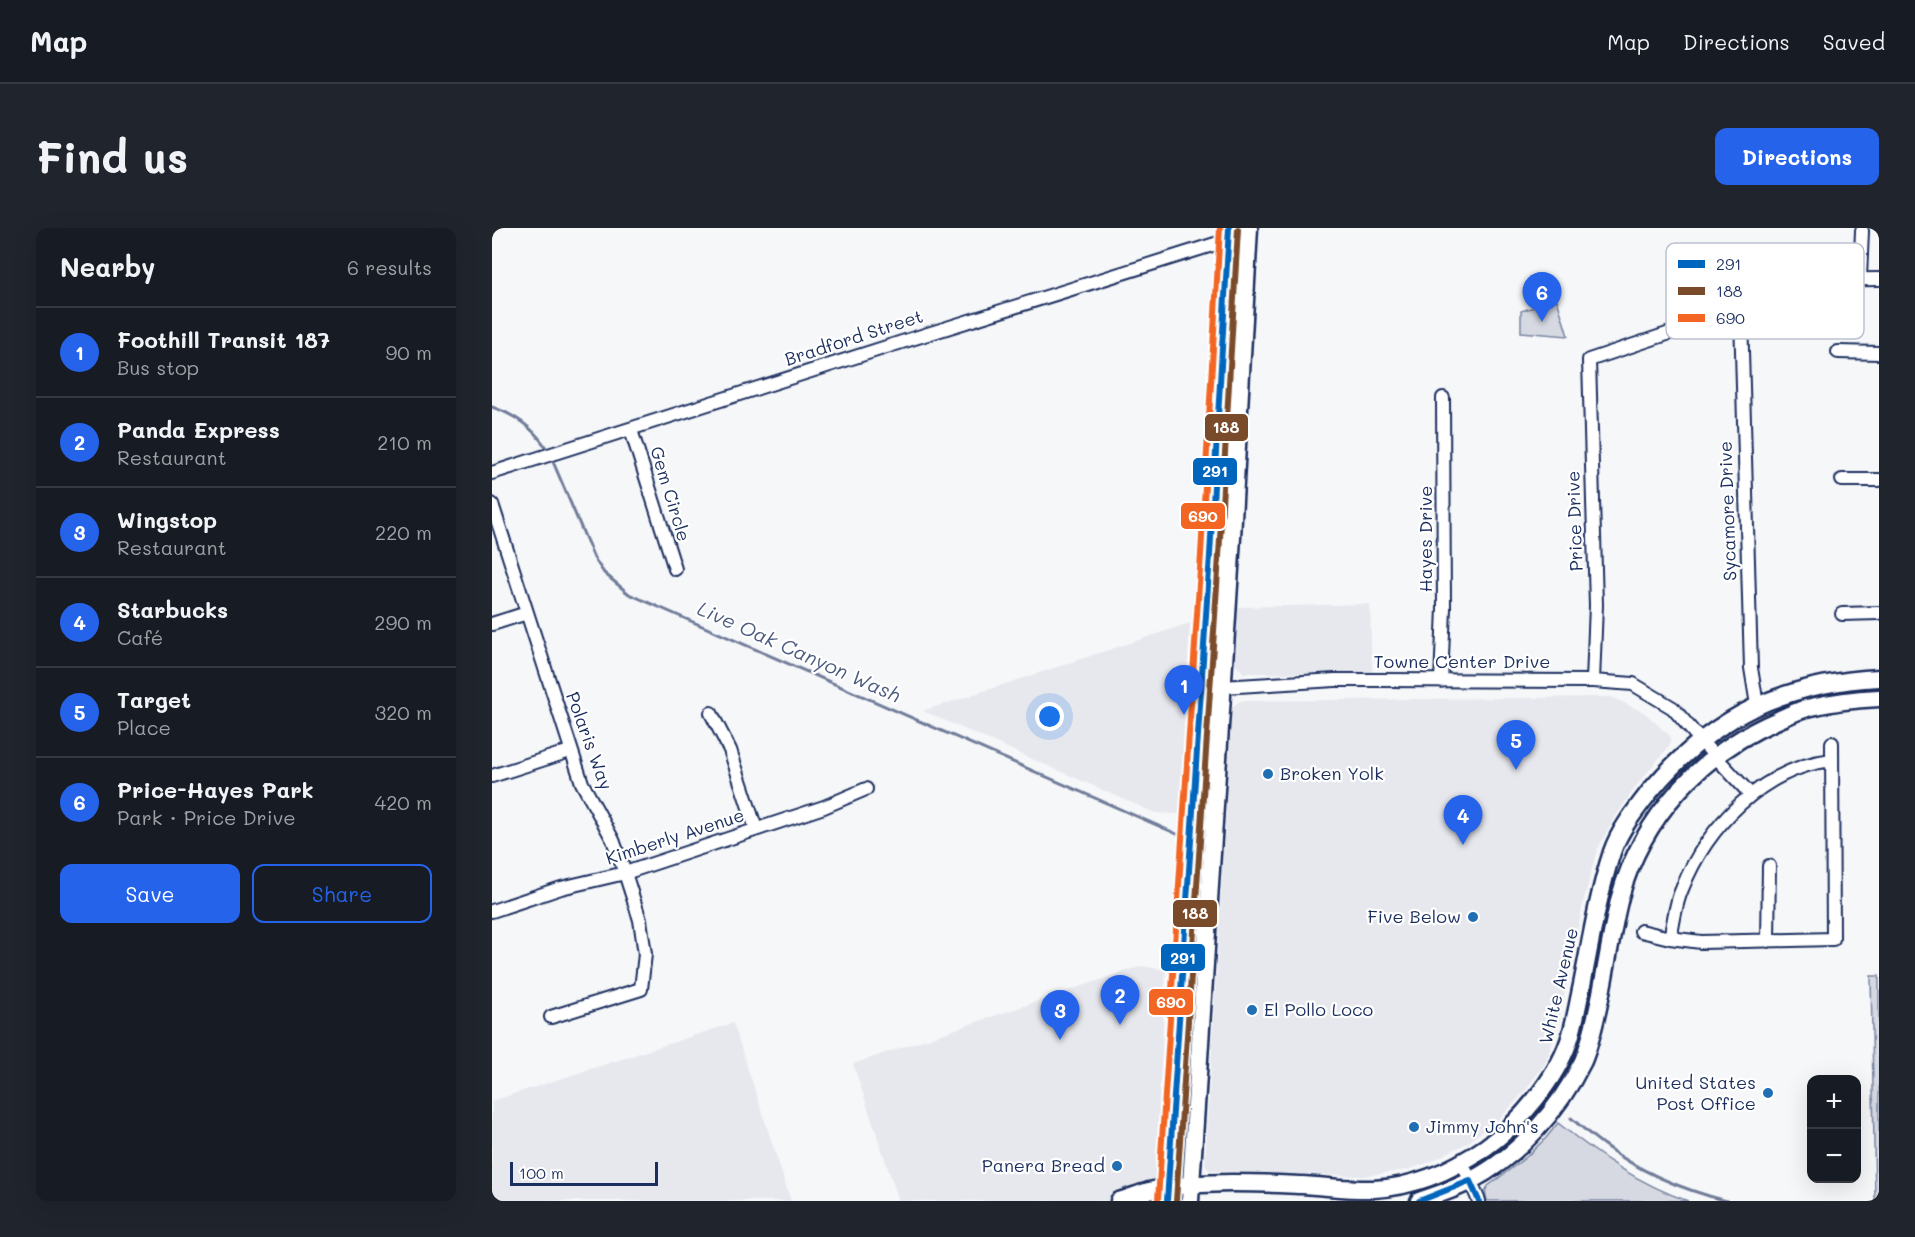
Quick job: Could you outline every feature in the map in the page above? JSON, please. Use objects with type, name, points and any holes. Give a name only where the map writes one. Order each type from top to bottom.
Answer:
[{"type":"main road","points":[[1190,1193],[1249,230]]},
{"type":"main road","points":[[1167,1195],[1228,234]]},
{"type":"main road","name":"White Avenue","points":[[1119,1201],[1149,1191],[1167,1195],[1270,1184],[1375,1189],[1413,1182],[1434,1175],[1462,1162],[1487,1146],[1512,1125],[1558,1066],[1573,1027],[1595,918],[1614,848],[1636,809],[1674,764],[1724,723],[1757,705],[1797,690],[1845,680],[1879,678]]},
{"type":"main road","points":[[1419,1201],[1470,1181],[1511,1152],[1549,1117],[1572,1081],[1584,1058],[1593,1032],[1621,895],[1634,858],[1668,801],[1715,756],[1736,741],[1766,725],[1805,708],[1856,699],[1879,698]]},
{"type":"street","points":[[1861,243],[1862,231]]},
{"type":"street","name":"Bradford Street","points":[[492,473],[631,430],[1228,234]]},
{"type":"street","points":[[1864,278],[1879,279]]},
{"type":"street","name":"Price Drive","points":[[1593,681],[1596,604],[1589,360],[1666,334]]},
{"type":"street","name":"Sycamore Drive","points":[[1742,339],[1751,668],[1757,705]]},
{"type":"street","points":[[1838,352],[1879,352]]},
{"type":"street","name":"Hayes Drive","points":[[1441,681],[1444,608],[1443,398]]},
{"type":"street","name":"Gem Circle","points":[[631,430],[675,569]]},
{"type":"street","points":[[1842,480],[1879,480]]},
{"type":"street","name":"Polaris Way","points":[[492,504],[570,751],[582,783],[613,840],[625,873],[640,920],[645,954],[641,989],[551,1017]]},
{"type":"street","points":[[492,624],[527,613]]},
{"type":"street","points":[[1842,614],[1879,613]]},
{"type":"street","name":"Towne Center Drive","points":[[1201,685],[1222,687],[1335,680],[1593,681],[1633,684],[1672,708],[1751,795]]},
{"type":"street","points":[[711,714],[730,750],[756,830]]},
{"type":"street","points":[[1641,931],[1701,942],[1833,939],[1832,743]]},
{"type":"street","points":[[492,776],[570,751]]},
{"type":"street","points":[[1670,938],[1681,890],[1702,848],[1735,810],[1774,779],[1819,761],[1832,760]]},
{"type":"street","name":"Kimberly Avenue","points":[[492,911],[561,888],[625,873],[824,807],[866,789]]},
{"type":"street","points":[[1768,941],[1769,866]]},
{"type":"street","points":[[1462,1162],[1479,1201]]},
{"type":"shaded area","points":[[1557,300],[1568,336],[1521,332],[1521,311]]},
{"type":"shaded area","points":[[1370,604],[1372,673],[1244,673],[1233,662],[1238,607]]},
{"type":"shaded area","points":[[1190,623],[1179,814],[1155,813],[923,711]]},
{"type":"shaded area","points":[[1611,697],[1645,713],[1670,736],[1670,745],[1637,785],[1597,850],[1584,899],[1558,1025],[1546,1062],[1525,1091],[1499,1119],[1467,1143],[1430,1162],[1407,1170],[1364,1176],[1210,1171],[1205,1165],[1232,707],[1240,701]]},
{"type":"shaded area","points":[[1141,966],[1166,970],[1154,1201],[899,1201],[853,1064]]},
{"type":"shaded area","points":[[1871,976],[1879,976],[1879,1199],[1875,1199]]},
{"type":"shaded area","points":[[733,1023],[791,1201],[492,1201],[492,1101]]},
{"type":"shaded area","points":[[1558,1123],[1620,1168],[1688,1201],[1487,1201],[1485,1191],[1488,1186],[1525,1158]]},
{"type":"waterway","name":"Live Oak Canyon Wash","points":[[492,407],[524,424],[548,451]]},
{"type":"waterway","name":"Live Oak Canyon Wash","points":[[551,457],[594,558],[604,573],[629,594],[1177,834]]},
{"type":"waterway","points":[[1571,1118],[1618,1155],[1647,1172],[1679,1186],[1727,1201]]},
{"type":"transit line","name":"690","points":[[1158,1200],[1220,228]]},
{"type":"transit line","name":"291","points":[[1167,1201],[1210,555],[1229,228]]},
{"type":"transit line","name":"188","points":[[1176,1201],[1219,556],[1238,229]]},
{"type":"transit line","name":"291","points":[[1419,1201],[1470,1181],[1479,1201]]},
{"type":"place","name":"Price-Hayes Park","points":[[1542,322]]},
{"type":"place","name":"Foothill Transit 187","points":[[1184,715]]},
{"type":"place","name":"Target","points":[[1516,770]]},
{"type":"place","name":"Broken Yolk","points":[[1268,774]]},
{"type":"place","name":"Starbucks","points":[[1463,845]]},
{"type":"place","name":"Five Below","points":[[1473,917]]},
{"type":"place","name":"El Pollo Loco","points":[[1252,1010]]},
{"type":"place","name":"Panda Express","points":[[1120,1025]]},
{"type":"place","name":"Wingstop","points":[[1060,1040]]},
{"type":"place","name":"United States Post Office","points":[[1768,1093]]},
{"type":"place","name":"Jimmy John's","points":[[1414,1127]]},
{"type":"place","name":"Panera Bread","points":[[1117,1166]]}]
